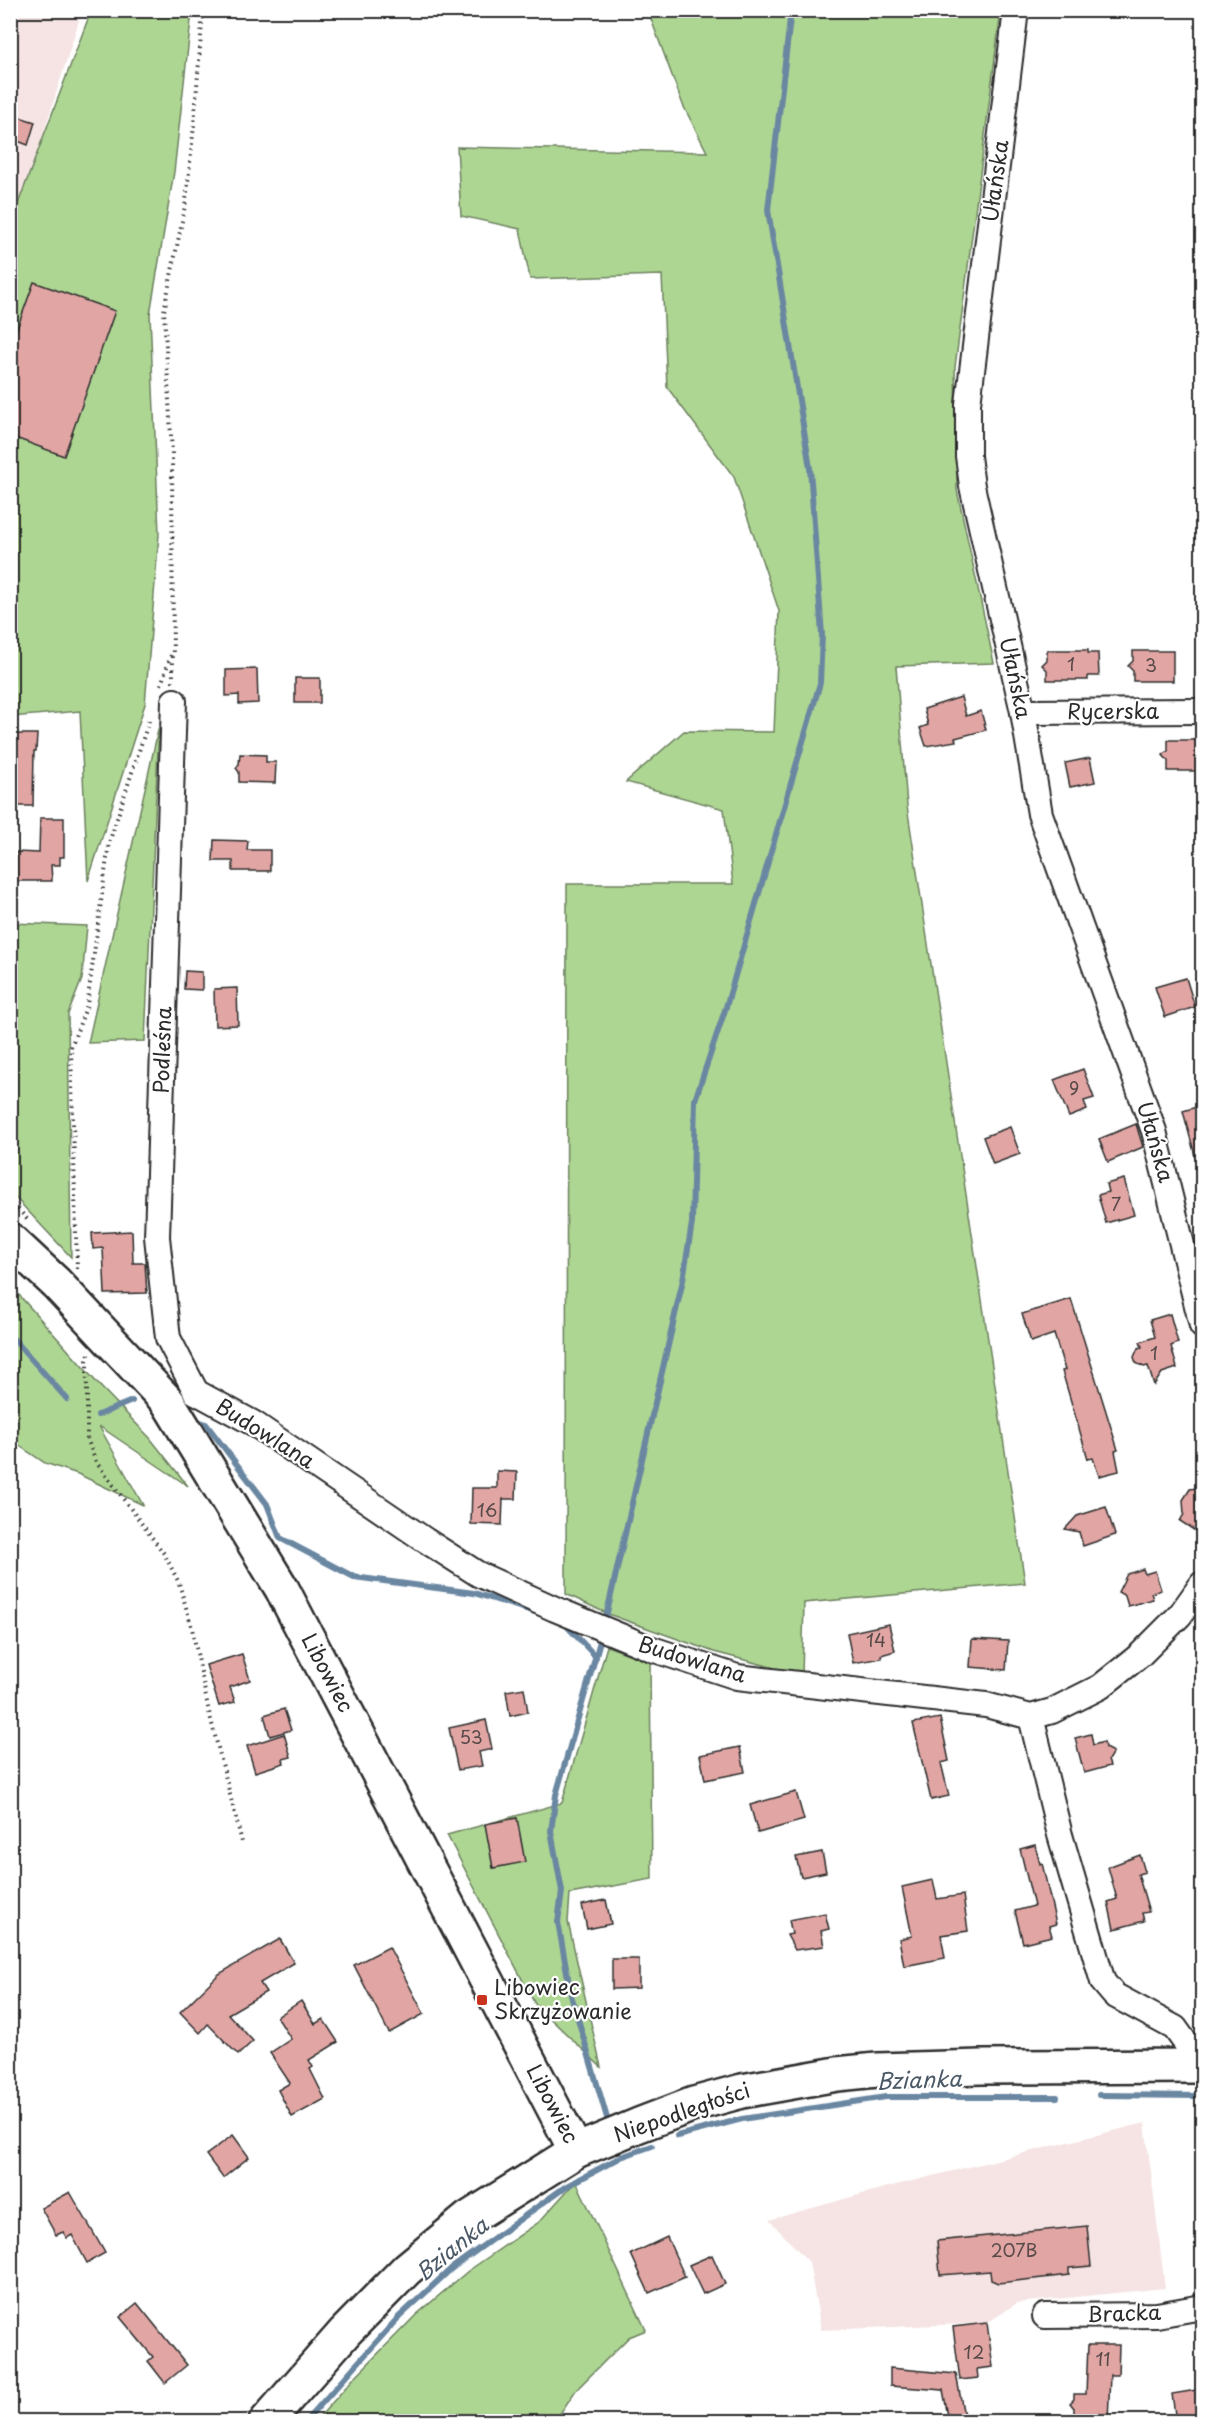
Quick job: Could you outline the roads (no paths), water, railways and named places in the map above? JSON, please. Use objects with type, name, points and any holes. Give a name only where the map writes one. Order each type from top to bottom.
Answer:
[{"type":"street","name":"Ułańska","points":[[1016,10],[968,404],[968,456],[972,486],[1023,712],[1040,814],[1154,1131],[1203,1326]]},
{"type":"street","name":"Podleśna","points":[[162,701],[157,1237],[168,1338],[182,1397]]},
{"type":"street","name":"Rycerska","points":[[1023,712],[1203,711]]},
{"type":"street","name":"Libowiec","points":[[10,1240],[56,1282],[87,1317],[182,1397],[576,2151]]},
{"type":"street","name":"Budowlana","points":[[182,1397],[254,1423],[478,1574],[555,1610],[652,1649],[737,1677],[986,1705],[1031,1717]]},
{"type":"street","points":[[1199,2066],[1175,2028],[1114,1995],[1103,1982],[1060,1834],[1031,1717],[1052,1712],[1100,1687],[1140,1654],[1180,1615],[1203,1584]]},
{"type":"street","name":"Niepodległości","points":[[266,2421],[345,2332],[407,2269],[470,2218],[576,2151],[694,2104],[742,2091],[877,2070],[1199,2066]]},
{"type":"street","name":"Bracka","points":[[1045,2316],[1157,2315],[1203,2307]]},
{"type":"waterway","points":[[606,1617],[683,1280],[692,1223],[695,1100],[726,1007],[820,683],[822,635],[810,468],[768,210],[791,10]]},
{"type":"waterway","points":[[10,1335],[67,1399]]},
{"type":"waterway","points":[[98,1415],[132,1401]]},
{"type":"waterway","points":[[198,1421],[206,1424],[267,1504],[280,1538],[354,1577],[474,1593],[538,1613]]},
{"type":"waterway","points":[[564,1623],[596,1657]]},
{"type":"waterway","points":[[600,1641],[556,1795],[551,1831],[562,1891],[558,1922],[571,1995],[607,2118]]},
{"type":"waterway","name":"Bzianka","points":[[1099,2095],[1202,2096]]},
{"type":"waterway","name":"Bzianka","points":[[677,2136],[742,2119],[886,2097],[1057,2097]]},
{"type":"waterway","name":"Bzianka","points":[[305,2422],[398,2318],[452,2268],[565,2187],[621,2157],[652,2146]]},
{"type":"place","name":"Libowiec Skrzyżowanie","points":[[482,2000]]}]
